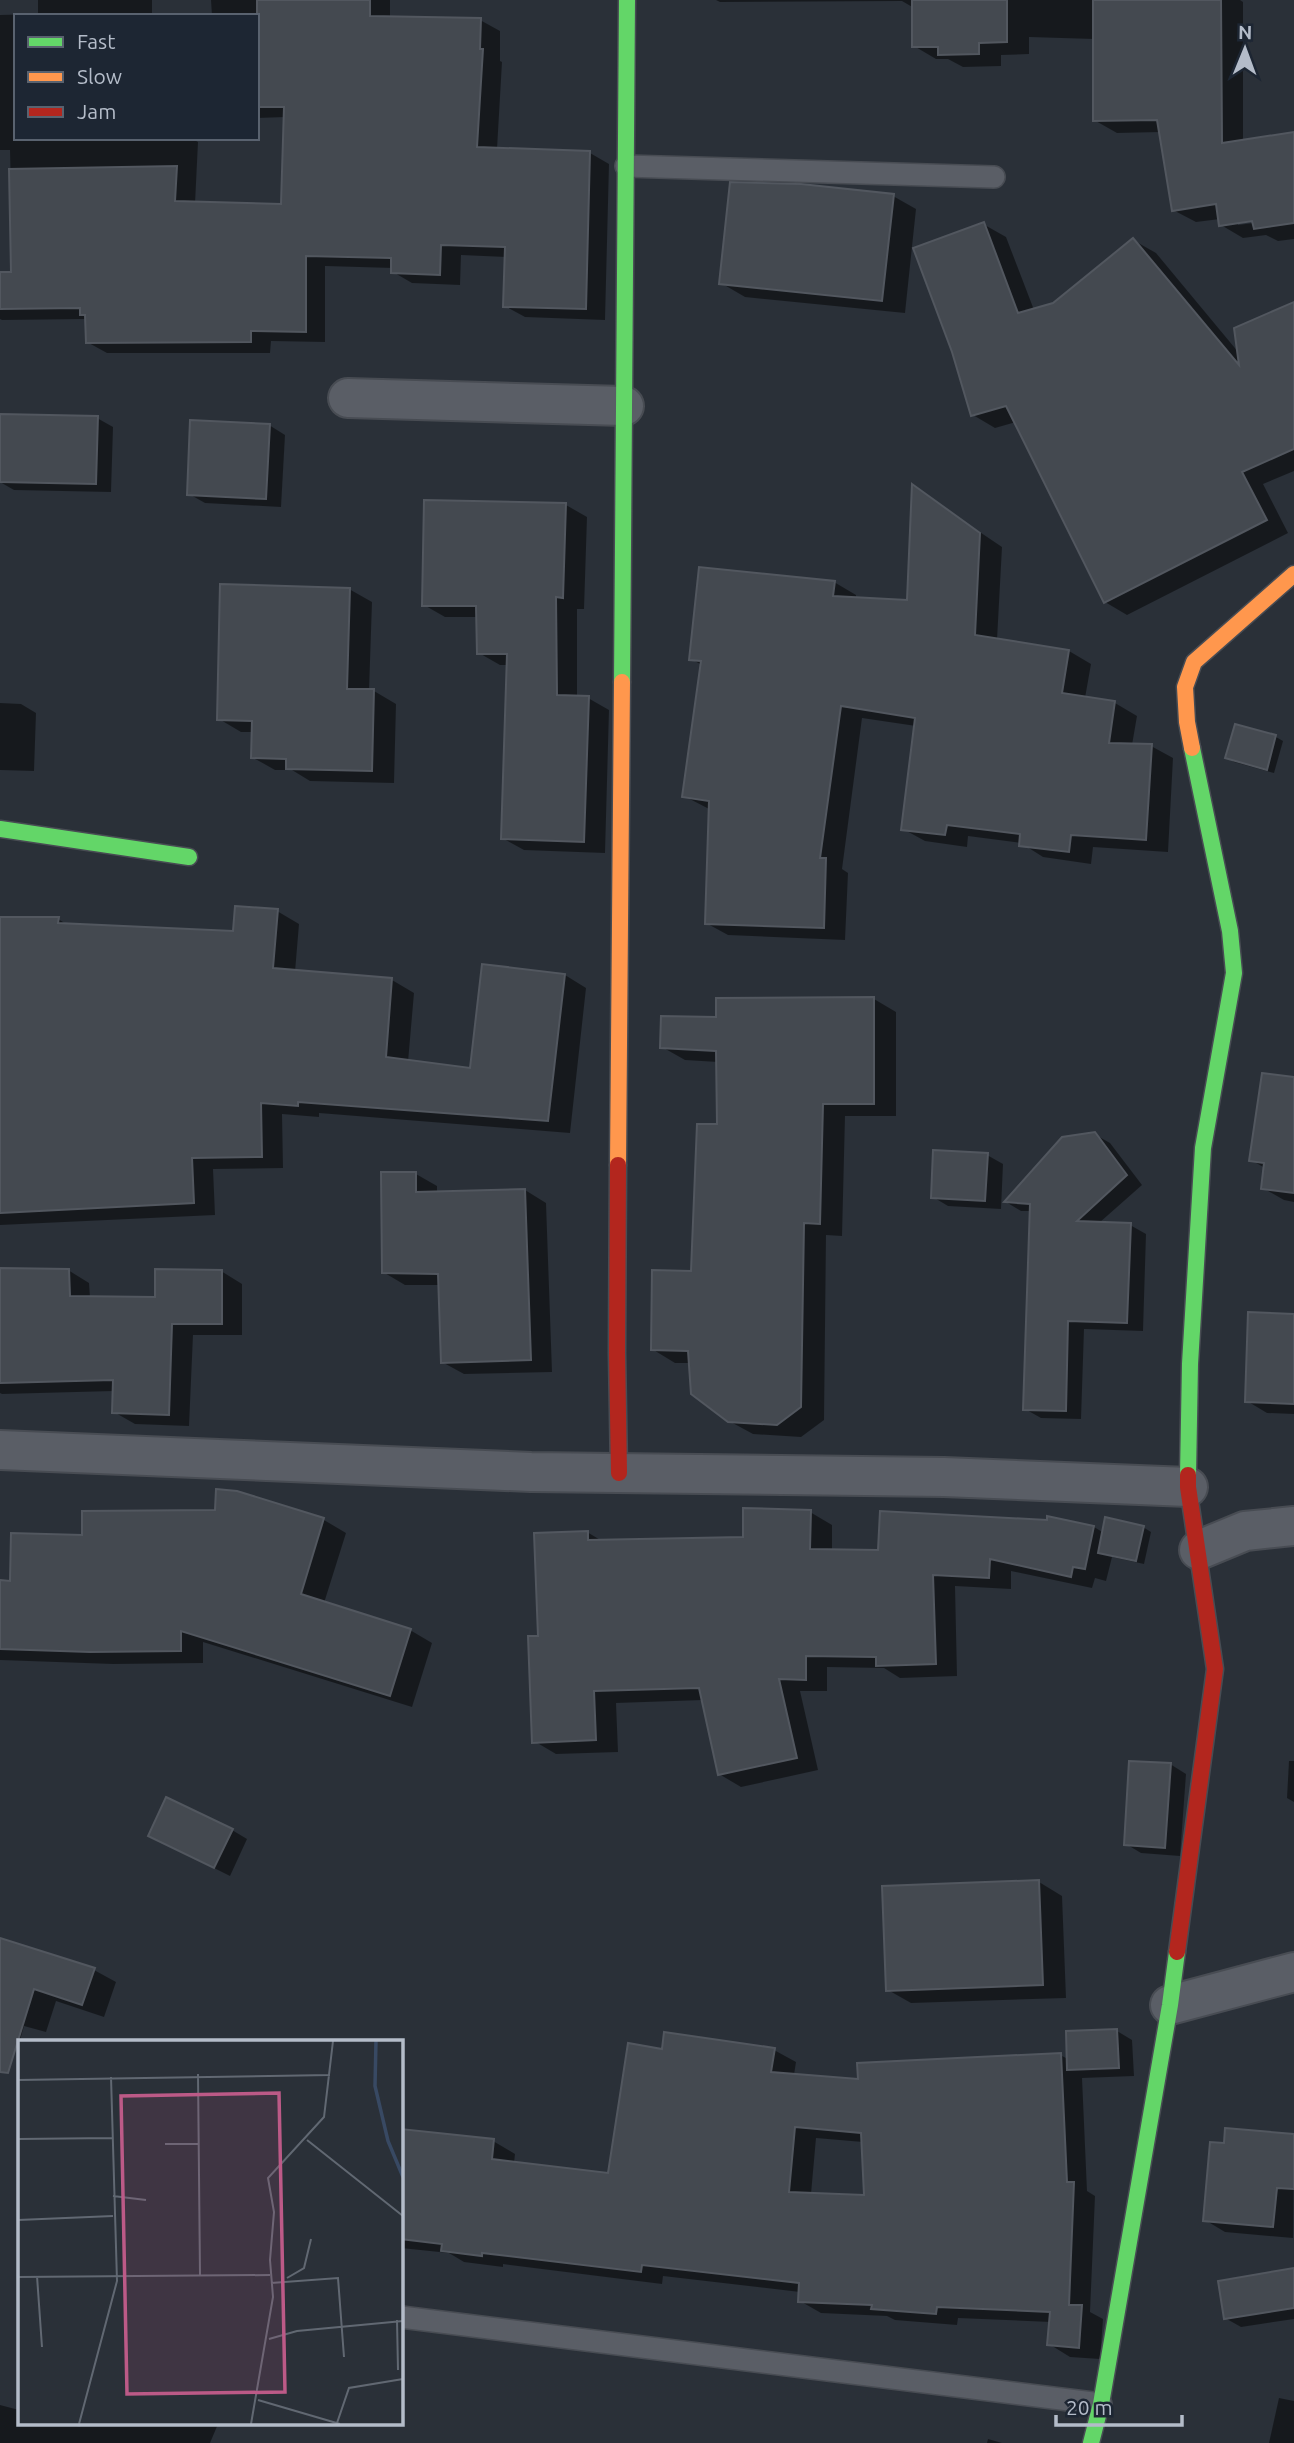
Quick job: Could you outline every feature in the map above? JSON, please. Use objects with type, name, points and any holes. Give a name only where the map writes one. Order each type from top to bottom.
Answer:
[{"type":"street","points":[[619,1473],[617,1353],[627,0]]},
{"type":"street","points":[[348,398],[624,406]]},
{"type":"street","points":[[1091,2443],[1101,2404],[1170,2006],[1215,1669],[1188,1488],[1190,1364],[1203,1148],[1234,973],[1230,931],[1187,722],[1185,687],[1194,662],[1294,574]]},
{"type":"street","points":[[0,828],[189,857]]},
{"type":"street","points":[[0,1450],[531,1472],[944,1477],[1188,1488]]},
{"type":"street","points":[[1199,1550],[1245,1531],[1293,1525]]},
{"type":"street","points":[[1170,2006],[1294,1972]]},
{"type":"lane","points":[[626,166],[994,177]]},
{"type":"lane","points":[[402,2317],[1101,2404]]},
{"type":"building","points":[[257,0],[370,0],[370,16],[481,18],[480,49],[483,49],[477,147],[590,151],[586,309],[503,307],[505,247],[441,245],[440,275],[391,273],[391,258],[306,256],[306,332],[251,331],[251,342],[86,343],[85,315],[80,315],[80,308],[0,309],[0,272],[11,272],[9,169],[177,166],[175,201],[281,204],[284,107],[259,107]]},
{"type":"building","points":[[912,0],[1007,0],[1007,42],[979,43],[979,54],[938,55],[938,47],[912,47]]},
{"type":"building","points":[[1093,0],[1221,0],[1222,143],[1294,132],[1294,223],[1254,229],[1252,221],[1219,226],[1216,204],[1172,211],[1157,120],[1093,121]]},
{"type":"building","points":[[730,182],[801,184],[894,194],[882,301],[719,284]]},
{"type":"building","points":[[984,222],[1018,313],[1053,303],[1133,238],[1239,365],[1234,328],[1294,302],[1294,449],[1242,472],[1267,520],[1104,603],[1006,406],[971,416],[952,352],[913,248]]},
{"type":"building","points":[[0,414],[98,416],[96,484],[0,482]]},
{"type":"building","points":[[190,420],[270,424],[266,499],[187,495]]},
{"type":"building","points":[[912,484],[980,533],[975,635],[1069,650],[1062,693],[1115,701],[1109,743],[1152,744],[1146,840],[1071,835],[1069,852],[1019,846],[1020,834],[947,825],[945,835],[901,830],[915,718],[841,706],[820,858],[826,858],[824,928],[705,924],[709,801],[682,797],[701,661],[689,660],[699,567],[835,581],[833,596],[907,600]]},
{"type":"building","points":[[424,500],[566,503],[563,598],[556,597],[557,695],[589,696],[584,842],[501,839],[507,654],[477,654],[476,606],[422,606]]},
{"type":"building","points":[[220,584],[350,588],[347,689],[374,689],[372,771],[286,769],[286,759],[251,758],[252,721],[217,720]]},
{"type":"building","points":[[1235,724],[1276,735],[1267,770],[1225,758]]},
{"type":"building","points":[[235,906],[278,909],[273,968],[392,978],[386,1057],[470,1068],[482,964],[565,974],[548,1121],[298,1102],[298,1106],[261,1103],[262,1157],[192,1158],[194,1203],[0,1213],[0,917],[59,917],[58,923],[233,931]]},
{"type":"building","points":[[874,997],[874,1104],[823,1104],[820,1224],[804,1223],[801,1407],[777,1425],[728,1422],[691,1394],[688,1351],[651,1350],[652,1270],[691,1271],[697,1124],[717,1124],[716,1051],[660,1048],[661,1016],[716,1017],[716,998]]},
{"type":"building","points":[[1262,1073],[1294,1077],[1294,1193],[1261,1189],[1264,1163],[1249,1161]]},
{"type":"building","points":[[1095,1132],[1127,1175],[1077,1221],[1131,1223],[1127,1323],[1068,1321],[1066,1411],[1023,1410],[1030,1204],[1004,1202],[1062,1137]]},
{"type":"building","points":[[933,1150],[988,1153],[985,1201],[931,1198]]},
{"type":"building","points":[[381,1172],[416,1172],[416,1192],[525,1189],[531,1360],[441,1363],[438,1274],[382,1273]]},
{"type":"building","points":[[0,1268],[69,1269],[70,1296],[155,1297],[155,1269],[222,1270],[222,1324],[172,1324],[169,1415],[112,1413],[113,1380],[0,1383]]},
{"type":"building","points":[[1248,1312],[1294,1314],[1294,1404],[1245,1402]]},
{"type":"building","points":[[216,1489],[237,1491],[324,1518],[301,1594],[411,1629],[390,1696],[181,1631],[181,1651],[0,1649],[0,1580],[10,1581],[11,1533],[82,1535],[82,1511],[215,1510]]},
{"type":"building","points":[[743,1508],[811,1510],[810,1549],[878,1550],[880,1511],[1047,1520],[1047,1516],[1094,1526],[1085,1569],[1073,1567],[1071,1577],[990,1559],[989,1578],[933,1575],[936,1664],[876,1666],[876,1657],[806,1656],[806,1680],[779,1679],[797,1758],[718,1775],[699,1688],[594,1691],[596,1740],[532,1743],[528,1636],[538,1636],[534,1533],[588,1531],[588,1540],[743,1537]]},
{"type":"building","points":[[1105,1517],[1144,1526],[1136,1561],[1098,1553]]},
{"type":"building","points":[[1129,1761],[1171,1763],[1165,1848],[1124,1845]]},
{"type":"building","points":[[166,1797],[233,1829],[214,1868],[148,1836]]},
{"type":"building","points":[[1039,1880],[1043,1985],[886,1991],[882,1886]]},
{"type":"building","points":[[0,1938],[95,1968],[82,2005],[34,1989],[8,2073],[0,2072]]},
{"type":"building","points":[[1117,2029],[1119,2068],[1067,2070],[1066,2031]]},
{"type":"building","points":[[664,2032],[775,2048],[771,2072],[858,2079],[857,2063],[1061,2053],[1067,2182],[1074,2182],[1069,2305],[1082,2305],[1079,2348],[1047,2345],[1050,2312],[937,2307],[936,2314],[871,2309],[872,2305],[798,2302],[799,2283],[642,2265],[641,2272],[482,2253],[482,2256],[441,2251],[442,2244],[402,2239],[402,2129],[494,2139],[492,2159],[608,2173],[628,2043],[662,2049]],"holes":[[[795,2127],[861,2133],[864,2195],[789,2192]]]},
{"type":"building","points":[[1225,2128],[1294,2134],[1294,2189],[1277,2188],[1273,2227],[1203,2221],[1210,2142],[1224,2143]]},
{"type":"building","points":[[1294,2268],[1294,2308],[1224,2319],[1218,2281]]},
{"type":"traffic: fast","points":[[622,682],[627,0]]},
{"type":"traffic: fast","points":[[1188,1475],[1190,1364],[1203,1148],[1234,973],[1230,931],[1192,748]]},
{"type":"traffic: fast","points":[[0,829],[189,857]]},
{"type":"traffic: fast","points":[[1091,2443],[1101,2404],[1177,1952]]},
{"type":"traffic: slow","points":[[1192,748],[1185,687],[1194,662],[1294,574]]},
{"type":"traffic: slow","points":[[618,1165],[622,682]]},
{"type":"traffic: jam","points":[[618,1165],[619,1473]]},
{"type":"traffic: jam","points":[[1177,1952],[1215,1669],[1188,1475]]}]
